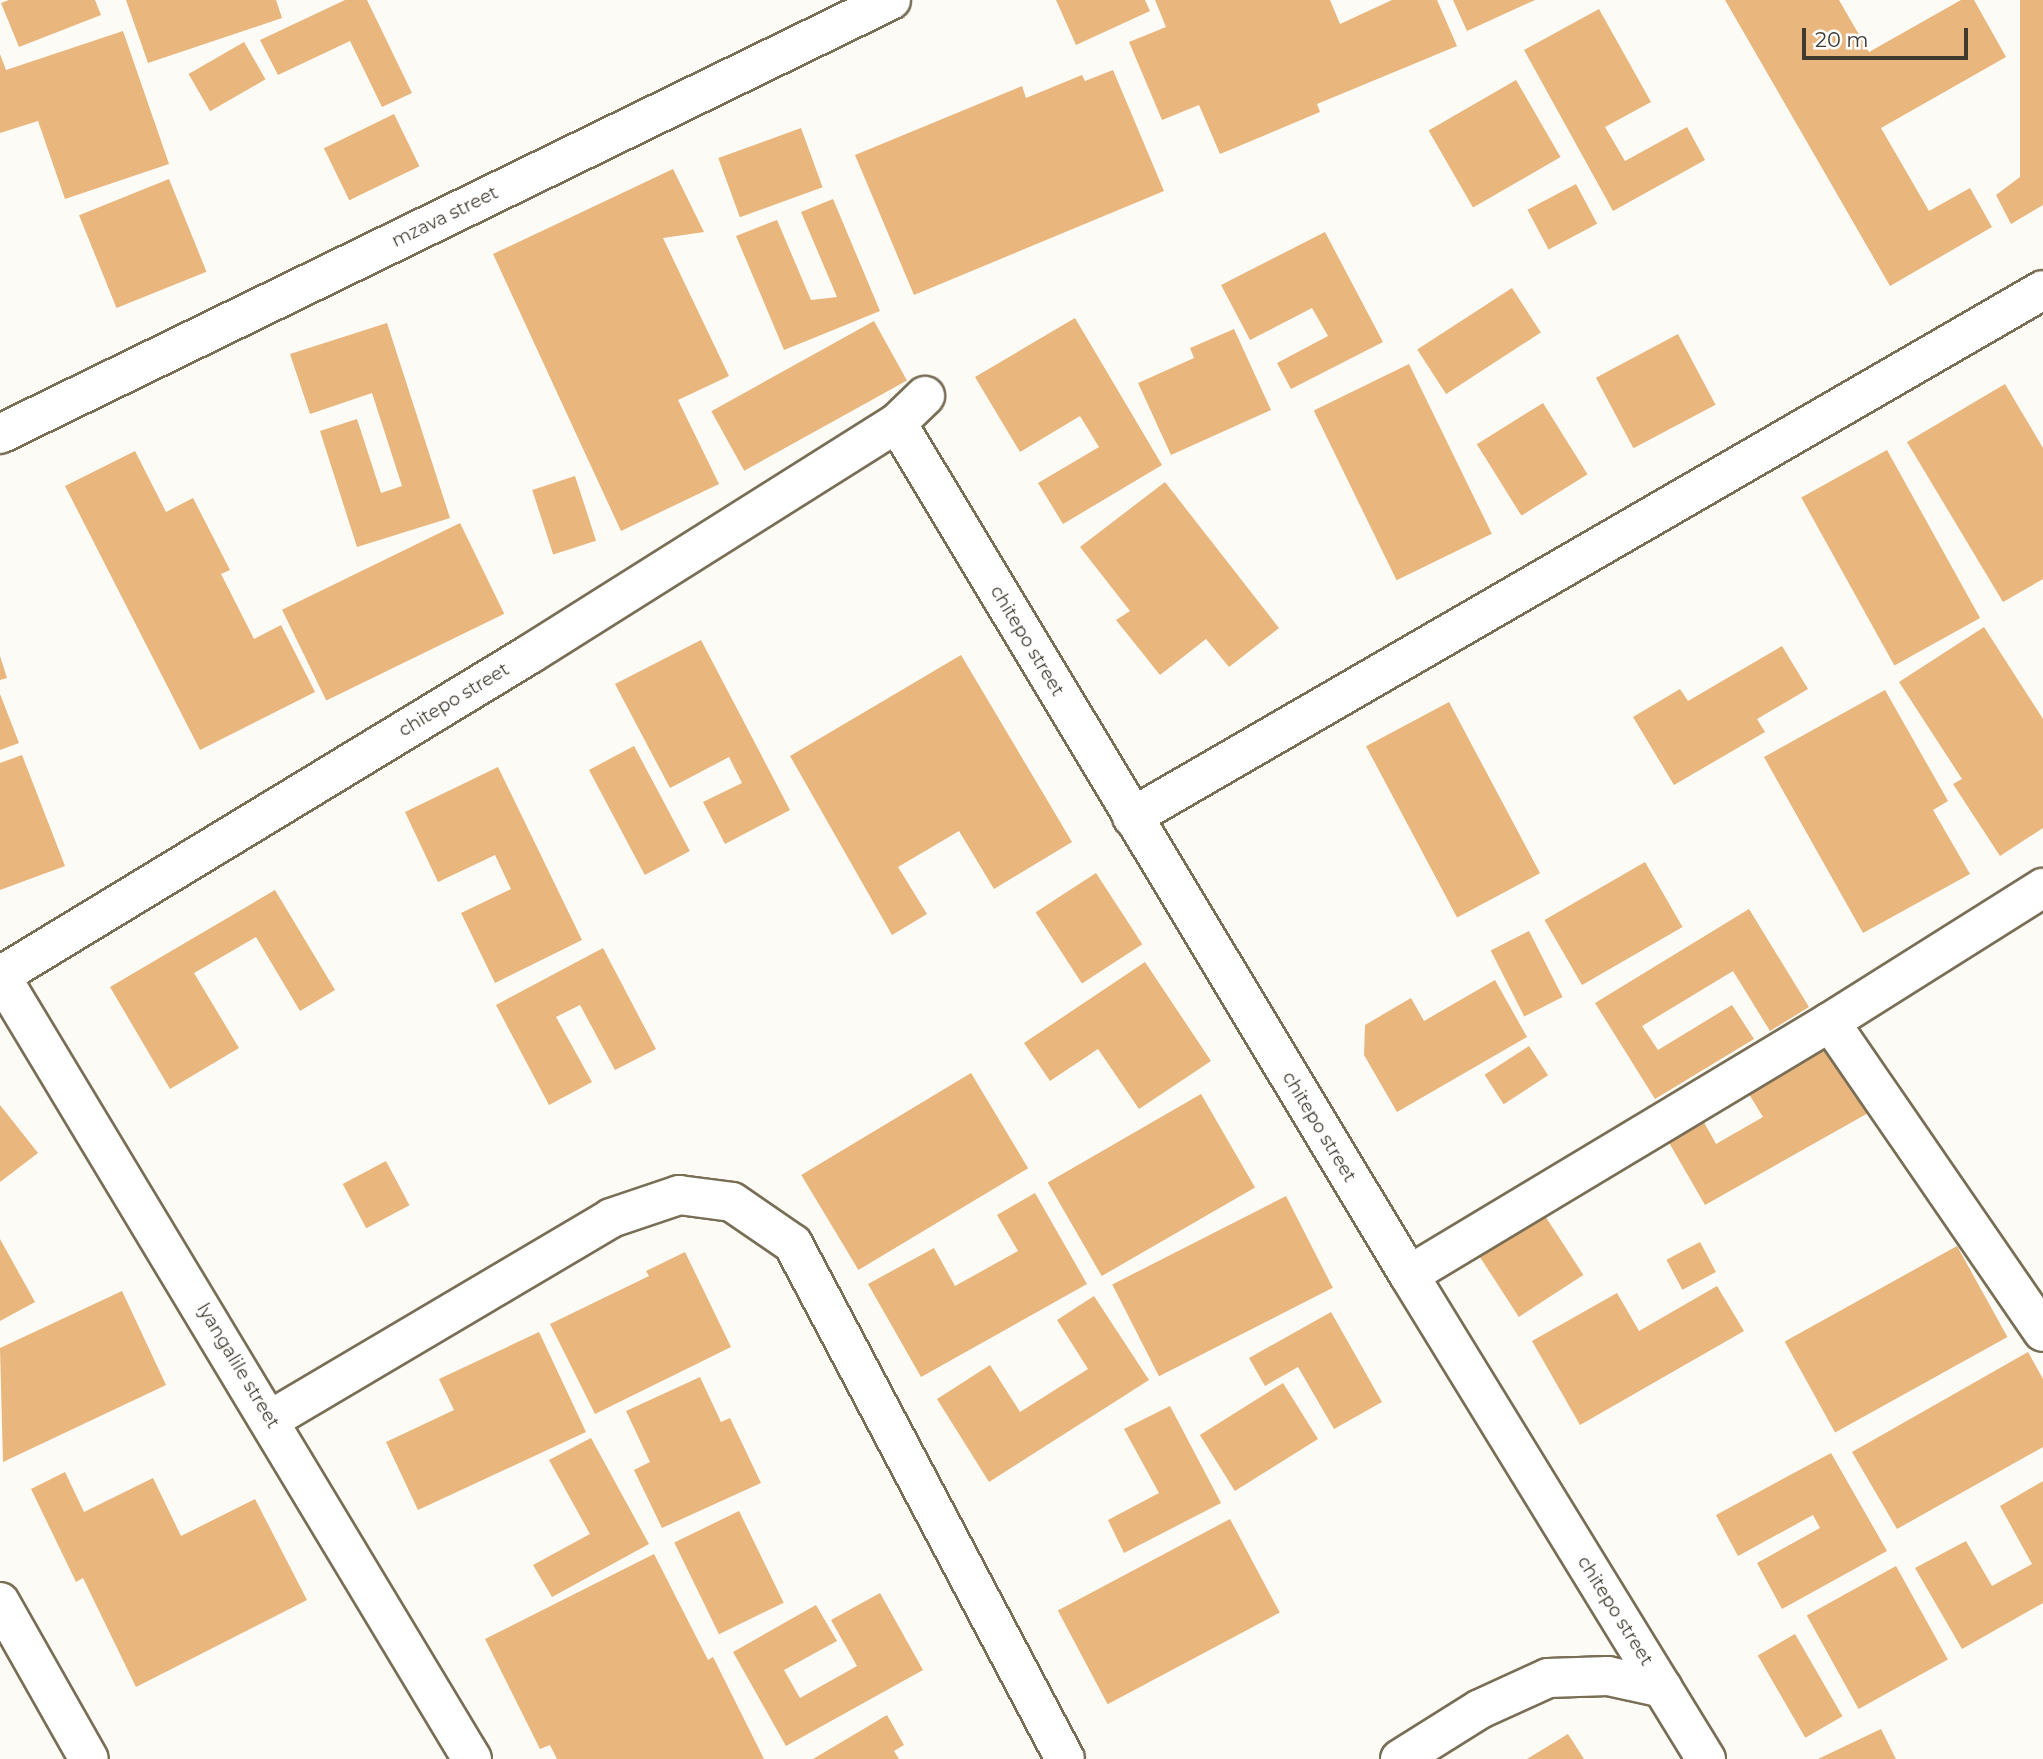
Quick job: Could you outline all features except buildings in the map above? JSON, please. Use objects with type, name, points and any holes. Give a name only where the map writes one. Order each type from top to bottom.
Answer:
[{"type":"street","name":"mzava street","points":[[0,434],[891,0]]},
{"type":"street","points":[[1132,817],[2043,289]]},
{"type":"street","points":[[897,423],[925,396]]},
{"type":"street","name":"chitepo street","points":[[0,975],[530,654],[897,423],[1409,1275],[1706,1759]]},
{"type":"street","points":[[1409,1275],[1830,1022],[2043,888]]},
{"type":"street","name":"lyangalile street","points":[[0,975],[472,1759]]},
{"type":"street","points":[[1830,1022],[2043,1332]]},
{"type":"street","points":[[270,1420],[611,1217],[679,1195],[732,1202],[793,1244],[1065,1759]]},
{"type":"street","points":[[0,1602],[89,1759]]},
{"type":"street","points":[[1400,1759],[1480,1709],[1548,1678],[1608,1676],[1663,1688]]}]
